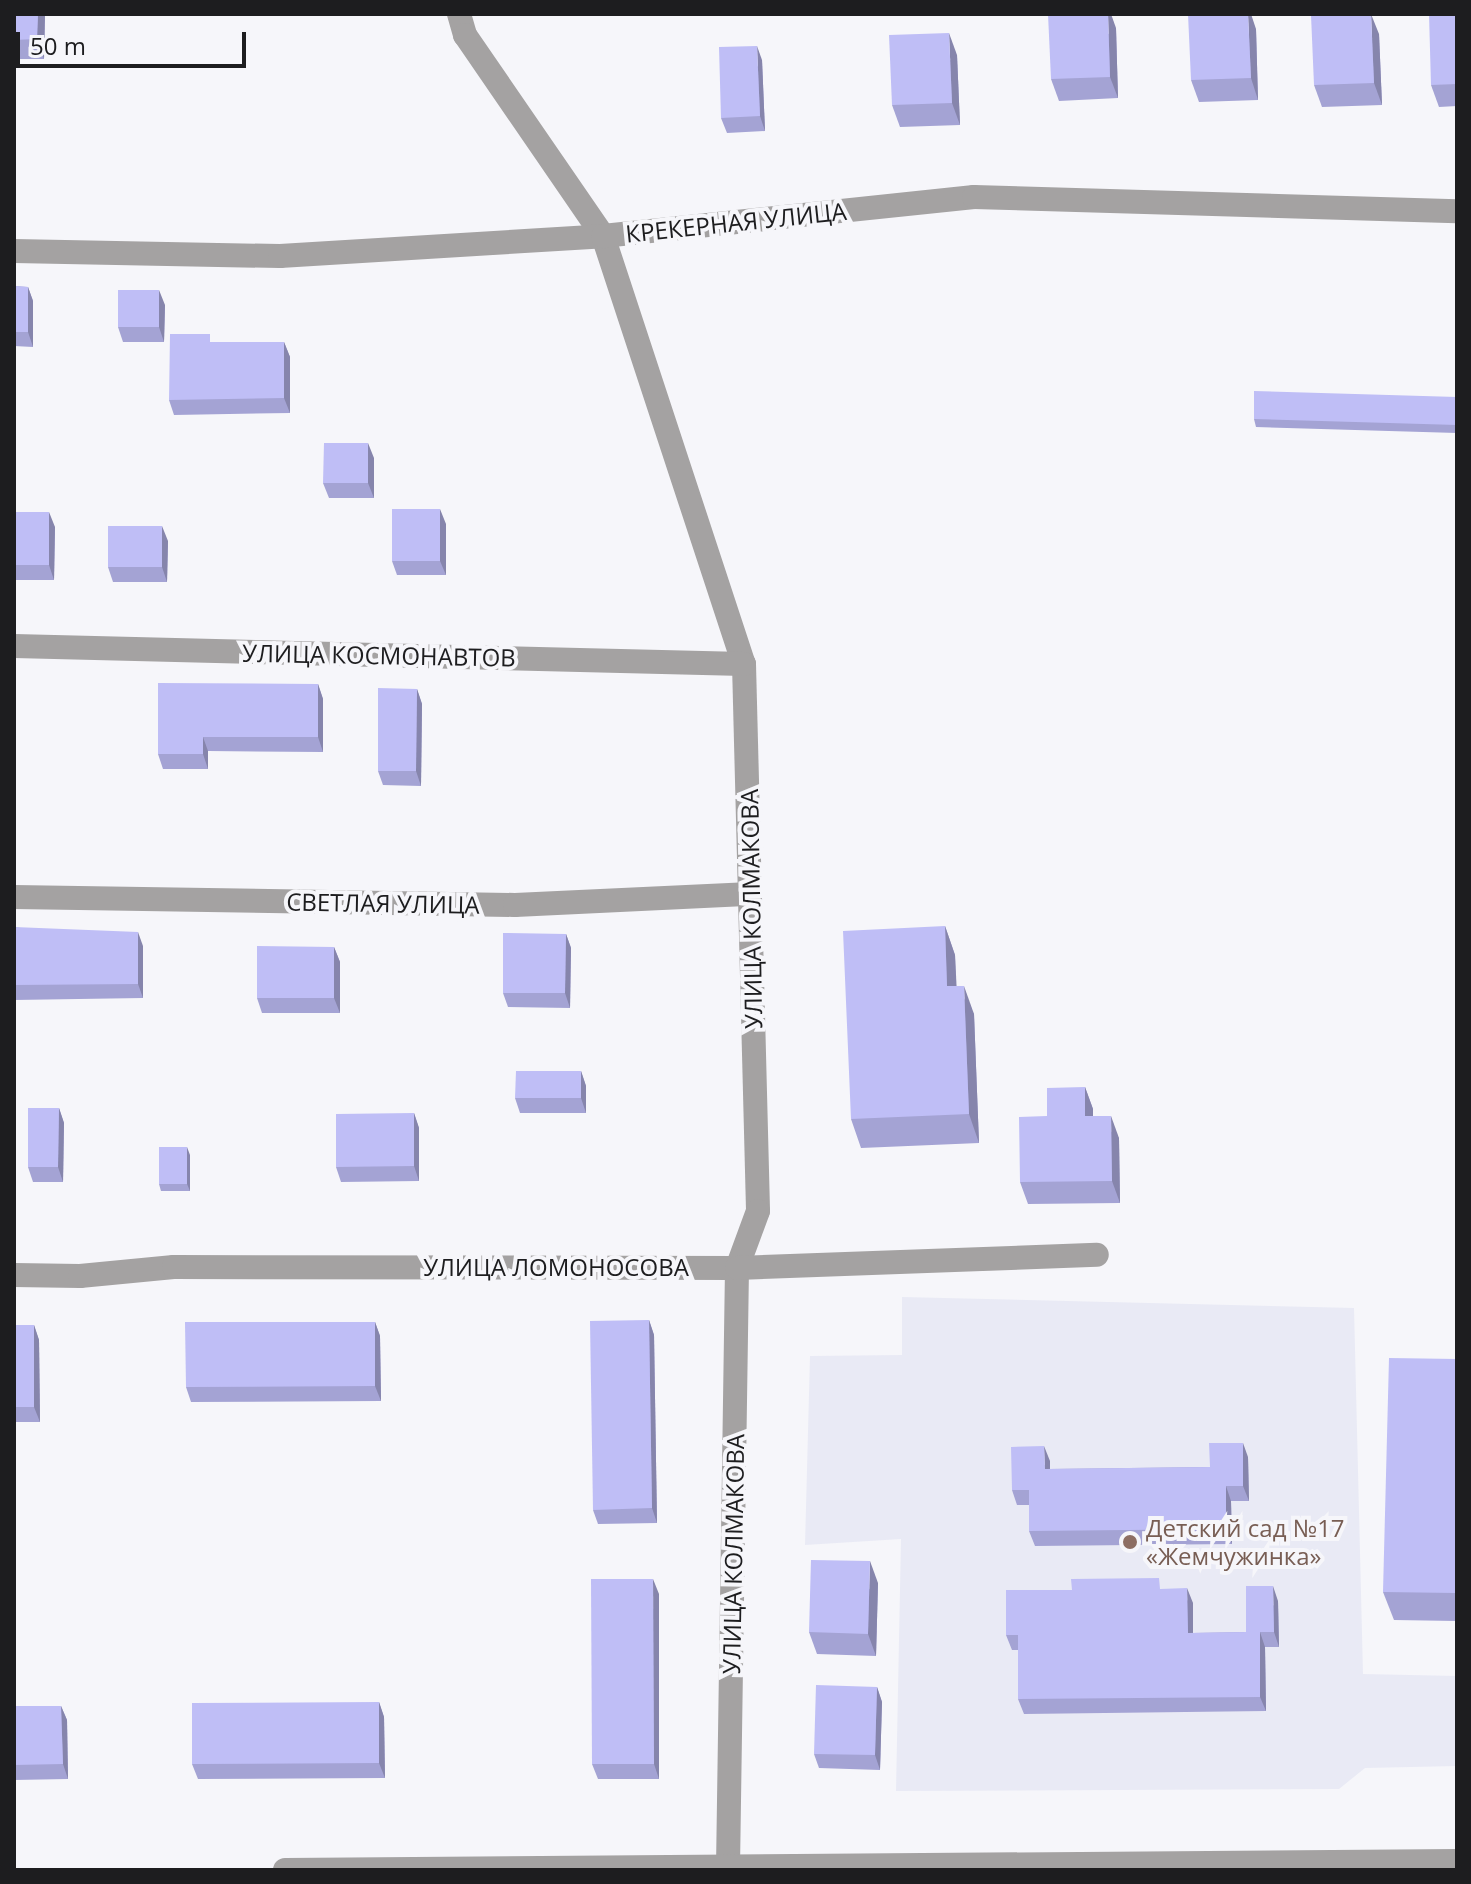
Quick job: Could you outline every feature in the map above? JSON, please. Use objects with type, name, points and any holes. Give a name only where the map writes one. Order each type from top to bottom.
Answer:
[{"type":"street","name":"УЛИЦА КОЛМАКОВА","points":[[459,14],[465,35],[603,236],[744,664],[758,1211],[737,1268],[728,1869]]},
{"type":"street","name":"КРЕКЕРНАЯ УЛИЦА","points":[[14,251],[280,256],[603,236],[974,197],[1457,211]]},
{"type":"street","name":"УЛИЦА КОСМОНАВТОВ","points":[[14,646],[744,664]]},
{"type":"street","name":"СВЕТЛАЯ УЛИЦА","points":[[14,897],[515,905],[751,894]]},
{"type":"street","name":"УЛИЦА ЛОМОНОСОВА","points":[[14,1275],[174,1267],[737,1268],[1097,1255]]},
{"type":"street","points":[[285,1870],[1140,1869],[1457,1861]]},
{"type":"shaded area","name":"Детский сад №17 «Жемчужинка»","points":[[902,1297],[1354,1308],[1363,1674],[1457,1676],[1457,1766],[1365,1768],[1339,1789],[896,1791],[901,1539],[805,1545],[810,1356],[902,1355]]},
{"type":"building","points":[[14,14],[38,14],[37,39],[14,40]]},
{"type":"building","points":[[1048,14],[1108,14],[1110,77],[1051,79]]},
{"type":"building","points":[[1188,14],[1248,14],[1251,78],[1191,80]]},
{"type":"building","points":[[1371,14],[1374,83],[1314,85],[1311,15]]},
{"type":"building","points":[[1429,14],[1457,14],[1457,84],[1431,85]]},
{"type":"building","points":[[949,33],[952,103],[892,105],[889,35]]},
{"type":"building","points":[[757,46],[760,116],[721,118],[719,47]]},
{"type":"building","points":[[14,286],[28,287],[28,332],[14,332]]},
{"type":"building","points":[[118,290],[159,290],[159,327],[118,327]]},
{"type":"building","points":[[170,334],[210,334],[210,342],[284,342],[284,398],[169,400]]},
{"type":"building","points":[[1254,391],[1457,397],[1457,425],[1254,419]]},
{"type":"building","points":[[324,443],[368,443],[368,483],[323,483]]},
{"type":"building","points":[[392,509],[440,509],[440,561],[392,561]]},
{"type":"building","points":[[14,512],[49,512],[49,565],[14,565]]},
{"type":"building","points":[[108,526],[162,526],[162,567],[108,567]]},
{"type":"building","points":[[158,683],[318,684],[318,737],[203,737],[203,754],[158,754]]},
{"type":"building","points":[[378,688],[417,689],[416,771],[378,771]]},
{"type":"building","points":[[945,926],[947,986],[964,986],[969,1114],[851,1119],[843,931]]},
{"type":"building","points":[[14,927],[138,932],[138,984],[14,985]]},
{"type":"building","points":[[503,933],[566,934],[565,993],[503,993]]},
{"type":"building","points":[[257,946],[334,947],[334,998],[257,998]]},
{"type":"building","points":[[516,1071],[581,1071],[581,1098],[515,1098]]},
{"type":"building","points":[[1085,1087],[1085,1116],[1111,1116],[1112,1181],[1020,1182],[1019,1117],[1047,1116],[1047,1088]]},
{"type":"building","points":[[28,1108],[59,1108],[58,1167],[28,1167]]},
{"type":"building","points":[[414,1113],[414,1166],[336,1167],[336,1114]]},
{"type":"building","points":[[159,1147],[187,1147],[187,1184],[159,1184]]},
{"type":"building","points":[[649,1320],[652,1508],[593,1510],[590,1321]]},
{"type":"building","points":[[185,1322],[375,1322],[375,1386],[186,1387]]},
{"type":"building","points":[[14,1325],[34,1325],[34,1407],[14,1407]]},
{"type":"building","points":[[1389,1358],[1457,1359],[1455,1593],[1383,1592]]},
{"type":"building","points":[[1209,1443],[1243,1443],[1243,1486],[1226,1486],[1226,1529],[1029,1531],[1029,1490],[1012,1490],[1011,1447],[1044,1446],[1045,1469],[1210,1467]]},
{"type":"building","points":[[811,1560],[870,1561],[868,1634],[809,1632]]},
{"type":"building","points":[[1159,1578],[1160,1589],[1187,1588],[1188,1633],[1246,1632],[1246,1586],[1273,1586],[1274,1632],[1260,1632],[1260,1697],[1018,1699],[1018,1635],[1006,1635],[1006,1590],[1072,1590],[1071,1579]]},
{"type":"building","points":[[591,1579],[653,1579],[654,1764],[592,1764]]},
{"type":"building","points":[[816,1685],[877,1687],[875,1755],[814,1754]]},
{"type":"building","points":[[379,1702],[379,1763],[192,1764],[192,1703]]},
{"type":"building","points":[[14,1706],[61,1706],[63,1764],[14,1765]]},
{"type":"place","name":"Детский сад №17 «Жемчужинка»","points":[[1130,1542]]}]
